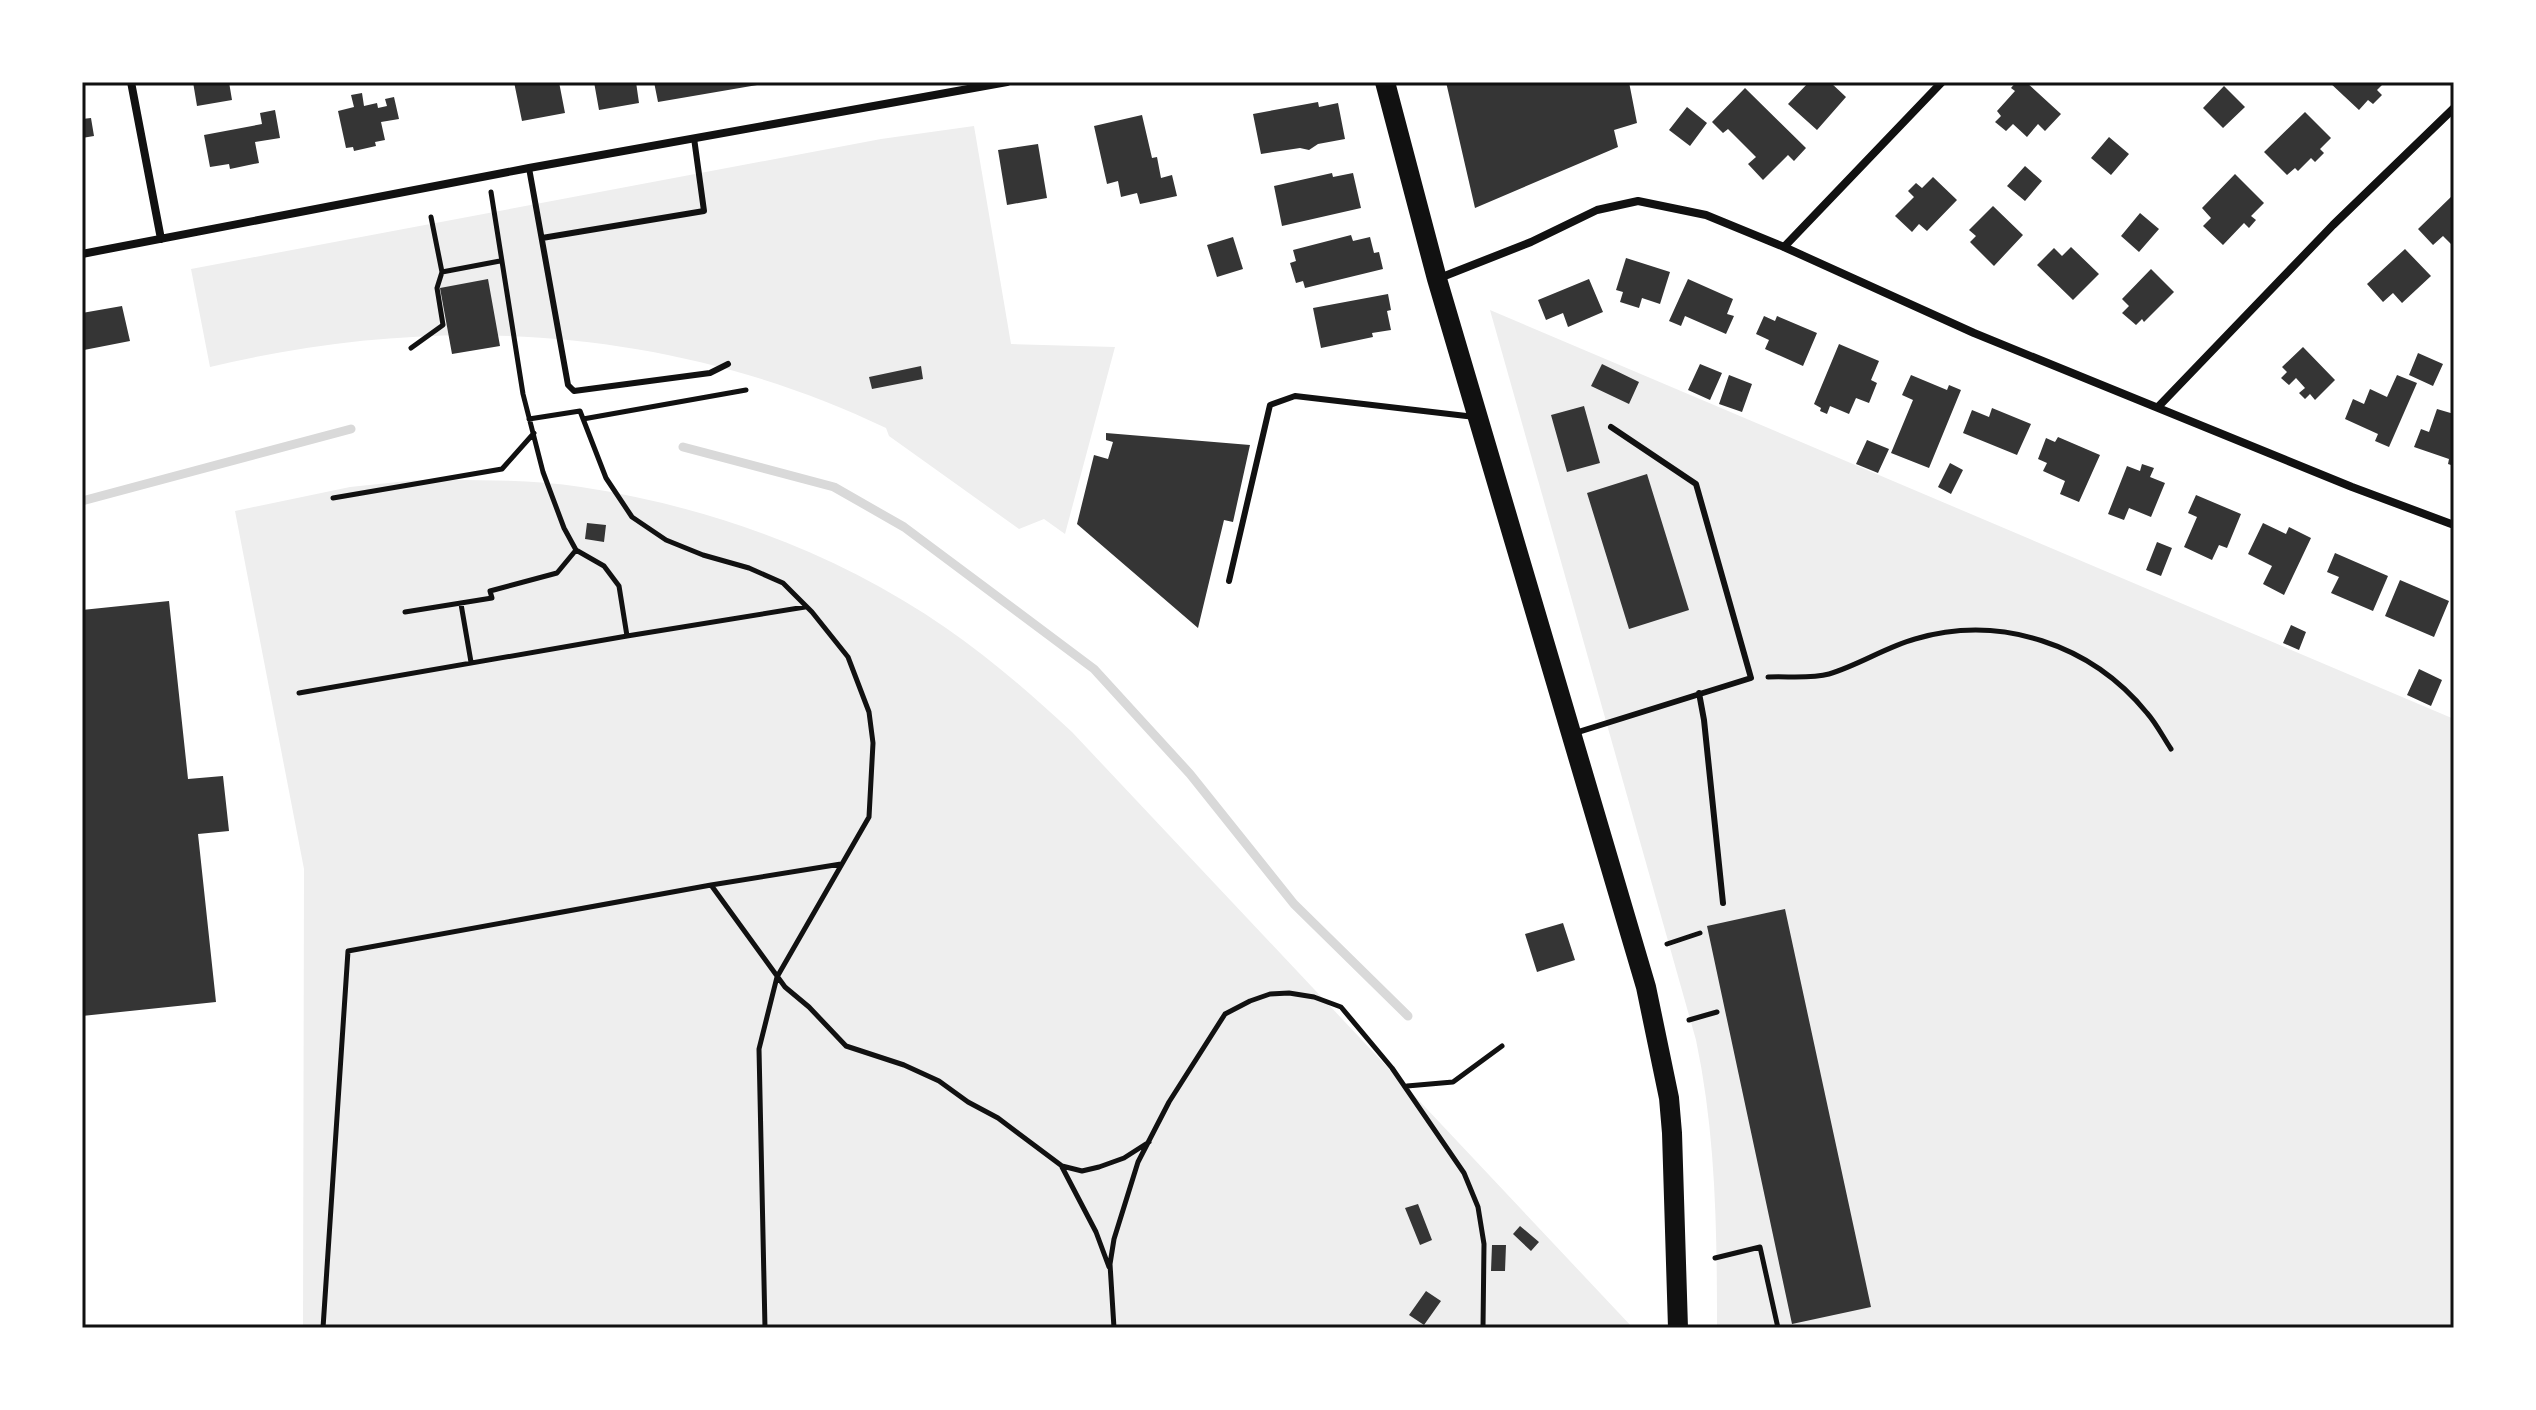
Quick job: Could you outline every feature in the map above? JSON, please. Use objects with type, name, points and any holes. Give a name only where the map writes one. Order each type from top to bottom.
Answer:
[{"type":"main road","points":[[1385,82],[1437,279],[1569,735],[1605,844],[1646,987],[1669,1098],[1678,1328]]},
{"type":"street","points":[[131,82],[161,239]]},
{"type":"street","points":[[82,254],[529,168],[1007,82]]},
{"type":"street","points":[[1784,247],[1942,82]]},
{"type":"street","points":[[2158,407],[2333,225],[2454,108]]},
{"type":"street","points":[[1437,279],[1531,242],[1597,210],[1638,201],[1706,215],[1974,333],[2352,487],[2454,525]]},
{"type":"lane","points":[[542,238],[704,211],[694,138]]},
{"type":"lane","points":[[529,168],[568,385],[574,391],[710,373],[728,364]]},
{"type":"lane","points":[[1229,581],[1270,405],[1295,396],[1478,417]]},
{"type":"lane","points":[[1569,735],[1751,678],[1696,484],[1611,427]]},
{"type":"lane","points":[[1699,693],[1723,903]]},
{"type":"path","points":[[492,205],[529,419],[550,496],[576,550],[604,566],[619,586],[627,636]]},
{"type":"path","points":[[411,348],[443,325],[437,288],[442,272],[431,217]]},
{"type":"path","points":[[442,272],[500,261]]},
{"type":"path","points":[[583,419],[746,390]]},
{"type":"path","points":[[529,419],[580,411],[606,478],[632,517],[666,540],[783,583],[848,657],[869,712],[873,743],[869,817],[777,977],[759,1049],[765,1328]]},
{"type":"path","points":[[333,498],[502,469],[534,432]]},
{"type":"path","points":[[405,612],[492,598],[490,591],[557,573],[576,550]]},
{"type":"path","points":[[461,603],[471,662]]},
{"type":"path","points":[[299,693],[806,607]]},
{"type":"path","points":[[1751,678],[1828,674],[1914,639],[1959,631],[2008,631],[2061,646],[2103,670],[2147,713],[2171,749]]},
{"type":"path","points":[[323,1328],[348,951],[842,864]]},
{"type":"path","points":[[711,885],[777,977],[846,1046],[904,1065],[939,1081],[998,1118],[1062,1166],[1082,1171],[1099,1167],[1124,1158],[1149,1142]]},
{"type":"path","points":[[1667,944],[1700,933]]},
{"type":"path","points":[[1114,1328],[1110,1269],[1114,1239],[1138,1162],[1169,1102],[1225,1014],[1270,994],[1289,993],[1314,997],[1341,1007],[1406,1086],[1464,1173],[1478,1207],[1484,1244],[1483,1328]]},
{"type":"path","points":[[1689,1020],[1717,1012]]},
{"type":"path","points":[[1406,1086],[1453,1082],[1502,1046]]},
{"type":"path","points":[[1062,1166],[1096,1232],[1110,1269]]},
{"type":"path","points":[[1715,1258],[1760,1247],[1778,1328]]},
{"type":"path","points":[[1439,1328],[1459,1328]]},
{"type":"shaded area","points":[[974,126],[1011,344],[1115,347],[1065,534],[1044,519],[1019,529],[889,436],[886,428],[805,394],[722,368],[638,349],[554,339],[468,335],[382,339],[296,350],[210,367],[191,269],[881,139]]},
{"type":"shaded area","points":[[1490,310],[2454,719],[2454,1328],[1717,1328],[1716,1219],[1711,1147],[1696,1040]]},
{"type":"shaded area","points":[[417,480],[561,484],[678,507],[772,537],[817,556],[905,601],[946,628],[1011,678],[1072,732],[1633,1328],[303,1328],[304,869],[235,511],[350,487]]},
{"type":"building","points":[[193,82],[229,82],[232,100],[197,106]]},
{"type":"building","points":[[514,82],[559,82],[565,113],[522,121]]},
{"type":"building","points":[[594,82],[636,82],[639,103],[599,110]]},
{"type":"building","points":[[654,82],[762,82],[763,84],[658,102]]},
{"type":"building","points":[[1446,82],[1629,82],[1637,123],[1614,130],[1618,147],[1475,208]]},
{"type":"building","points":[[1809,82],[1830,82],[1846,97],[1817,130],[1788,104]]},
{"type":"building","points":[[2016,82],[2026,82],[2061,114],[2045,131],[2038,124],[2027,137],[2013,124],[2006,131],[1995,122],[2001,116],[1997,111],[2015,91],[2011,88]]},
{"type":"building","points":[[2329,82],[2385,82],[2377,90],[2382,95],[2373,104],[2368,100],[2359,110]]},
{"type":"building","points":[[2224,86],[2245,107],[2223,128],[2203,108]]},
{"type":"building","points":[[1745,88],[1806,148],[1794,161],[1788,155],[1763,180],[1748,164],[1756,157],[1728,129],[1723,133],[1712,122]]},
{"type":"building","points":[[362,93],[364,106],[377,103],[378,108],[387,106],[385,99],[394,97],[399,119],[381,122],[385,140],[375,142],[376,146],[354,151],[353,147],[346,148],[338,111],[354,107],[351,95]]},
{"type":"building","points":[[1318,102],[1319,107],[1338,103],[1345,139],[1318,144],[1309,150],[1300,148],[1261,154],[1253,114]]},
{"type":"building","points":[[1687,107],[1707,123],[1690,146],[1669,130]]},
{"type":"building","points":[[275,110],[280,138],[255,142],[259,163],[230,169],[229,164],[210,167],[204,135],[262,124],[260,113]]},
{"type":"building","points":[[2305,112],[2331,138],[2320,149],[2324,153],[2315,162],[2311,158],[2298,171],[2295,168],[2287,175],[2264,152]]},
{"type":"building","points":[[1142,115],[1152,158],[1157,157],[1161,178],[1172,175],[1177,196],[1140,204],[1137,193],[1121,197],[1118,181],[1107,184],[1094,126]]},
{"type":"building","points":[[91,118],[94,136],[82,138],[82,119]]},
{"type":"building","points":[[2109,137],[2129,154],[2111,175],[2091,158]]},
{"type":"building","points":[[1038,144],[1047,198],[1007,205],[998,150]]},
{"type":"building","points":[[2025,166],[2042,181],[2025,201],[2007,186]]},
{"type":"building","points":[[1332,173],[1333,177],[1353,173],[1361,208],[1282,226],[1274,186]]},
{"type":"building","points":[[2235,174],[2264,203],[2251,216],[2256,220],[2249,228],[2244,223],[2223,245],[2203,226],[2211,218],[2202,208]]},
{"type":"building","points":[[1933,177],[1957,200],[1927,231],[1919,224],[1912,232],[1895,216],[1914,197],[1908,191],[1916,183],[1922,188]]},
{"type":"building","points":[[2454,194],[2454,247],[2443,236],[2433,245],[2418,229]]},
{"type":"building","points":[[1993,206],[2023,235],[1994,266],[1970,242],[1976,236],[1969,230]]},
{"type":"building","points":[[2140,213],[2159,229],[2139,252],[2121,236]]},
{"type":"building","points":[[1351,235],[1353,241],[1370,237],[1374,253],[1379,252],[1383,269],[1305,288],[1303,281],[1296,283],[1290,263],[1296,261],[1293,250]]},
{"type":"building","points":[[1233,237],[1243,269],[1217,277],[1207,245]]},
{"type":"building","points":[[2071,247],[2099,274],[2073,300],[2037,265],[2054,248],[2062,256]]},
{"type":"building","points":[[2405,249],[2431,276],[2402,303],[2393,293],[2383,302],[2367,284]]},
{"type":"building","points":[[1626,258],[1670,272],[1660,304],[1642,298],[1639,308],[1620,302],[1623,292],[1616,290]]},
{"type":"building","points":[[2151,269],[2174,292],[2144,322],[2142,319],[2136,325],[2122,313],[2129,306],[2122,299]]},
{"type":"building","points":[[488,279],[500,346],[452,354],[440,288]]},
{"type":"building","points":[[1589,279],[1603,312],[1568,327],[1563,313],[1546,320],[1538,300]]},
{"type":"building","points":[[1688,279],[1733,299],[1727,314],[1734,316],[1726,334],[1685,316],[1681,326],[1669,321]]},
{"type":"building","points":[[1388,294],[1391,310],[1387,311],[1391,330],[1321,348],[1313,308]]},
{"type":"building","points":[[122,306],[130,341],[84,350],[82,313]]},
{"type":"building","points":[[1764,316],[1775,321],[1777,316],[1817,333],[1803,366],[1765,349],[1769,340],[1756,334]]},
{"type":"building","points":[[1839,344],[1879,361],[1871,380],[1877,383],[1869,403],[1856,398],[1849,414],[1830,406],[1827,414],[1814,404]]},
{"type":"building","points":[[2303,347],[2335,380],[2315,400],[2310,394],[2305,399],[2299,393],[2305,388],[2296,378],[2289,385],[2281,378],[2287,372],[2282,367]]},
{"type":"building","points":[[2418,353],[2443,364],[2433,386],[2409,375]]},
{"type":"building","points":[[1602,364],[1639,382],[1629,404],[1591,386]]},
{"type":"building","points":[[1700,364],[1722,373],[1710,400],[1688,390]]},
{"type":"building","points":[[921,366],[923,379],[872,389],[869,377]]},
{"type":"building","points":[[1729,375],[1752,384],[1742,412],[1719,404]]},
{"type":"building","points":[[1911,375],[1947,390],[1949,385],[1961,390],[1929,468],[1891,453],[1913,400],[1902,395]]},
{"type":"building","points":[[2397,375],[2417,383],[2389,447],[2375,441],[2378,434],[2345,419],[2353,399],[2364,404],[2370,389],[2387,397]]},
{"type":"building","points":[[1584,406],[1600,463],[1567,472],[1551,415]]},
{"type":"building","points":[[1992,408],[2031,424],[2017,455],[1963,433],[1972,410],[1989,417]]},
{"type":"building","points":[[2437,409],[2454,414],[2454,466],[2448,464],[2449,459],[2414,447],[2421,429],[2429,432]]},
{"type":"building","points":[[1106,433],[1250,445],[1233,522],[1224,520],[1198,628],[1077,524],[1094,455],[1108,459],[1113,442],[1106,440]]},
{"type":"building","points":[[2058,437],[2100,455],[2079,502],[2060,494],[2065,481],[2043,471],[2047,463],[2038,459],[2046,438],[2055,442]]},
{"type":"building","points":[[1867,440],[1889,449],[1878,473],[1856,464]]},
{"type":"building","points":[[1950,463],[1963,470],[1951,494],[1938,487]]},
{"type":"building","points":[[2142,464],[2154,468],[2150,477],[2165,483],[2151,517],[2129,508],[2124,520],[2108,514],[2127,466],[2140,471]]},
{"type":"building","points":[[1647,474],[1689,610],[1629,629],[1587,493]]},
{"type":"building","points":[[2196,495],[2241,514],[2227,548],[2219,545],[2212,560],[2184,547],[2197,517],[2188,513]]},
{"type":"building","points":[[587,523],[606,525],[604,542],[585,539]]},
{"type":"building","points":[[2263,523],[2286,534],[2289,527],[2311,538],[2284,595],[2263,584],[2272,566],[2248,554]]},
{"type":"building","points":[[2157,542],[2172,548],[2161,576],[2146,570]]},
{"type":"building","points":[[2335,553],[2388,576],[2373,611],[2331,593],[2339,577],[2327,572]]},
{"type":"building","points":[[2400,580],[2449,601],[2434,637],[2385,616]]},
{"type":"building","points":[[169,601],[188,779],[223,776],[229,831],[198,834],[216,1002],[82,1016],[82,610]]},
{"type":"building","points":[[2291,625],[2306,632],[2299,650],[2283,643]]},
{"type":"building","points":[[2419,669],[2442,680],[2431,706],[2407,695]]},
{"type":"building","points":[[1785,909],[1871,1307],[1792,1324],[1707,926]]},
{"type":"building","points":[[1563,923],[1575,960],[1537,972],[1525,934]]},
{"type":"building","points":[[1418,1204],[1432,1240],[1420,1245],[1405,1208]]},
{"type":"building","points":[[1520,1226],[1539,1242],[1531,1251],[1513,1234]]},
{"type":"building","points":[[1492,1245],[1506,1245],[1505,1271],[1491,1271]]},
{"type":"building","points":[[1426,1291],[1441,1301],[1424,1325],[1409,1315]]},
{"type":"waterway","points":[[82,501],[351,429]]},
{"type":"waterway","points":[[683,447],[834,487],[904,527],[1094,669],[1190,774],[1294,904],[1408,1016]]}]
